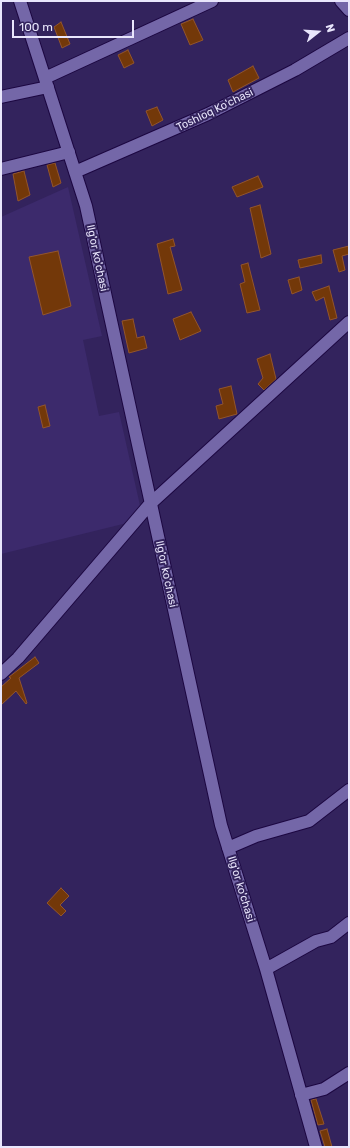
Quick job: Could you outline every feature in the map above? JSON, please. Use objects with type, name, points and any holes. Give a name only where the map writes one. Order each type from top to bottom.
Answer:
[{"type":"street","name":"Ilg'or ko'chasi","points":[[20,1],[86,206],[221,825],[266,969],[316,1147]]},
{"type":"street","points":[[1,97],[47,83],[212,1]]},
{"type":"street","points":[[341,1],[349,10]]},
{"type":"street","name":"Toshloq Ko'chasi","points":[[75,172],[208,114],[295,70],[349,38]]},
{"type":"street","points":[[1,169],[69,152]]},
{"type":"street","points":[[1,674],[18,658],[150,504],[349,322]]},
{"type":"street","points":[[228,848],[256,836],[309,821],[349,790]]},
{"type":"street","points":[[266,969],[316,940],[331,937],[349,924]]},
{"type":"street","points":[[301,1095],[324,1089],[349,1073]]},
{"type":"shaded area","points":[[68,187],[102,336],[83,340],[99,416],[119,412],[141,510],[127,523],[1,554],[1,217]]},
{"type":"building","points":[[193,19],[203,40],[190,45],[181,24]]},
{"type":"building","points":[[61,22],[70,44],[62,48],[54,27]]},
{"type":"building","points":[[128,50],[134,63],[124,68],[118,55]]},
{"type":"building","points":[[253,66],[259,78],[233,92],[228,80]]},
{"type":"building","points":[[157,107],[163,120],[152,126],[146,111]]},
{"type":"building","points":[[55,163],[61,183],[53,187],[47,165]]},
{"type":"building","points":[[24,171],[30,195],[18,201],[13,174]]},
{"type":"building","points":[[258,176],[263,187],[237,197],[232,187]]},
{"type":"building","points":[[260,205],[271,254],[261,258],[250,208]]},
{"type":"building","points":[[173,239],[175,246],[170,247],[182,290],[168,294],[157,244]]},
{"type":"building","points":[[349,246],[349,254],[342,256],[345,270],[339,272],[333,250]]},
{"type":"building","points":[[58,251],[71,306],[43,315],[29,257]]},
{"type":"building","points":[[321,255],[322,263],[300,268],[298,260]]},
{"type":"building","points":[[248,263],[260,310],[247,313],[240,284],[245,282],[241,265]]},
{"type":"building","points":[[299,277],[302,290],[292,294],[288,280]]},
{"type":"building","points":[[329,286],[337,318],[330,320],[324,297],[316,301],[312,292]]},
{"type":"building","points":[[191,312],[201,331],[180,340],[173,319]]},
{"type":"building","points":[[133,319],[137,338],[144,336],[147,348],[129,353],[122,321]]},
{"type":"building","points":[[270,354],[276,379],[264,390],[258,384],[263,378],[257,359]]},
{"type":"building","points":[[231,386],[237,414],[219,419],[216,406],[223,404],[219,389]]},
{"type":"building","points":[[45,405],[50,426],[43,428],[38,407]]},
{"type":"building","points":[[35,657],[39,663],[19,678],[27,703],[26,704],[16,691],[1,705],[1,687],[11,678],[9,677]]},
{"type":"building","points":[[61,888],[69,896],[60,905],[66,911],[61,916],[47,903]]},
{"type":"building","points":[[316,1099],[324,1124],[318,1125],[311,1100]]},
{"type":"building","points":[[327,1129],[332,1147],[325,1147],[320,1131]]}]
